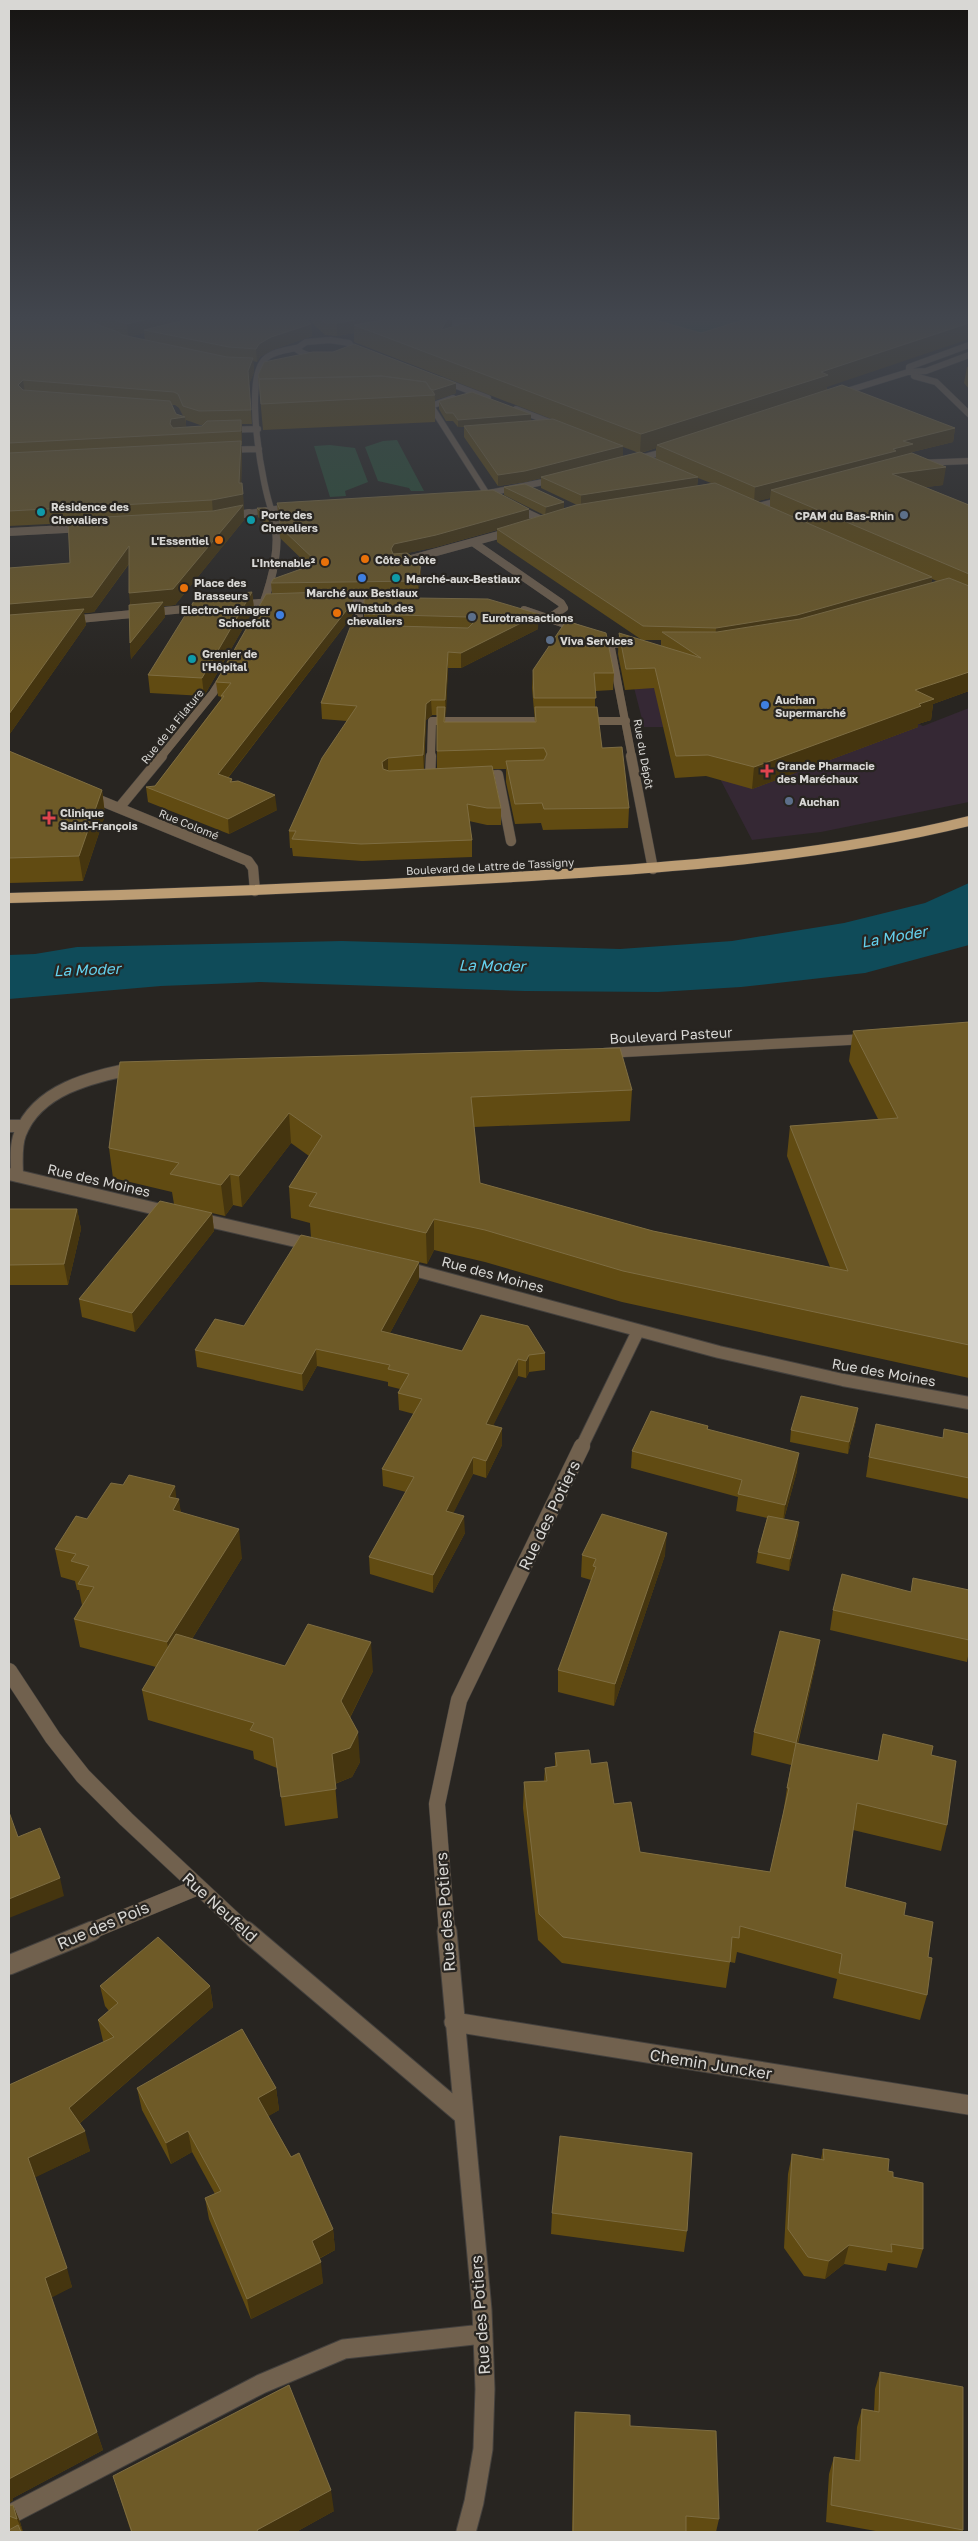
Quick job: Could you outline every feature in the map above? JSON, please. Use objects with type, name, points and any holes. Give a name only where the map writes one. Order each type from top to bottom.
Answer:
[{"type":"main road","name":"Boulevard de Lattre de Tassigny","points":[[9,898],[255,891],[653,869],[762,859],[825,850],[969,820]]},
{"type":"street","points":[[258,439],[266,499],[276,524],[268,591],[259,613]]},
{"type":"street","points":[[453,439],[487,494],[546,522]]},
{"type":"street","points":[[623,462],[640,459],[675,448]]},
{"type":"street","points":[[220,451],[259,449]]},
{"type":"street","points":[[625,453],[650,462]]},
{"type":"street","points":[[912,465],[969,461]]},
{"type":"street","points":[[468,496],[526,487],[562,478]]},
{"type":"street","points":[[526,487],[535,491]]},
{"type":"street","points":[[755,507],[792,497]]},
{"type":"street","points":[[747,504],[771,514]]},
{"type":"street","points":[[222,518],[271,508],[305,506]]},
{"type":"street","points":[[537,524],[554,519]]},
{"type":"street","points":[[9,532],[97,527]]},
{"type":"street","points":[[397,562],[521,529]]},
{"type":"street","points":[[474,543],[558,600],[563,609],[549,618]]},
{"type":"street","points":[[326,599],[390,599]]},
{"type":"street","points":[[360,599],[359,635],[379,636]]},
{"type":"street","points":[[231,606],[285,600]]},
{"type":"street","points":[[513,606],[591,633],[610,643],[640,646]]},
{"type":"street","points":[[57,621],[214,607]]},
{"type":"street","name":"Rue du Dépôt","points":[[610,643],[653,869]]},
{"type":"street","name":"Rue de la Filature","points":[[120,808],[213,693],[231,664]]},
{"type":"street","points":[[450,777],[426,778],[432,721],[558,721]]},
{"type":"street","points":[[568,721],[626,721]]},
{"type":"street","points":[[469,776],[502,775],[511,841]]},
{"type":"street","name":"Rue Colomé","points":[[77,790],[248,860],[253,868],[255,891]]},
{"type":"street","name":"Boulevard Pasteur","points":[[591,1054],[880,1038]]},
{"type":"street","points":[[13,1175],[24,1126],[50,1098],[77,1082],[146,1068]]},
{"type":"street","points":[[9,1126],[24,1126]]},
{"type":"street","name":"Rue des Moines","points":[[13,1175],[325,1248]]},
{"type":"street","name":"Rue des Moines","points":[[393,1264],[480,1285],[638,1331],[848,1382],[969,1402]]},
{"type":"street","name":"Rue des Potiers","points":[[466,2532],[474,2502],[483,2449],[485,2390],[483,2334],[454,2022],[437,1804],[459,1700],[638,1331]]},
{"type":"street","name":"Rue Neufeld","points":[[9,1671],[57,1743],[83,1776],[198,1887],[309,1986],[462,2114]]},
{"type":"street","name":"Rue des Pois","points":[[9,1965],[198,1887]]},
{"type":"street","name":"Chemin Juncker","points":[[454,2022],[969,2105]]},
{"type":"street","points":[[9,2514],[262,2384],[344,2349],[483,2334]]},
{"type":"shaded area","points":[[627,660],[843,690],[923,726],[969,708],[969,802],[821,832],[752,840],[693,727],[644,727]]},
{"type":"green space","points":[[397,440],[424,491],[411,491],[409,488],[378,481],[365,447],[383,441]]},
{"type":"green space","points":[[330,445],[355,448],[368,482],[345,491],[346,496],[330,497],[314,446]]},
{"type":"water","name":"La Moder","points":[[969,883],[969,945],[865,973],[741,987],[658,992],[525,991],[260,982],[161,986],[9,999],[9,955],[35,954],[77,947],[342,941],[620,949],[732,941],[844,923],[925,903]]},
{"type":"building","points":[[9,439],[94,439],[9,443]]},
{"type":"building","points":[[473,439],[604,439],[623,446],[525,471],[498,475]]},
{"type":"building","points":[[677,439],[913,439],[903,441],[913,444],[893,449],[896,451],[755,487],[657,445]]},
{"type":"building","points":[[241,441],[239,483],[242,483],[243,494],[212,500],[9,511],[9,453]]},
{"type":"building","points":[[640,452],[698,477],[581,495],[541,477]]},
{"type":"building","points":[[912,453],[946,467],[892,474],[969,505],[969,574],[771,490]]},
{"type":"building","points":[[715,483],[932,577],[797,615],[716,628],[643,626],[497,529],[576,505]]},
{"type":"building","points":[[525,484],[564,502],[546,507],[504,487]]},
{"type":"building","points":[[493,490],[529,509],[436,535],[394,544],[391,549],[393,554],[407,553],[421,563],[418,581],[271,583],[273,579],[318,563],[279,526],[281,512],[277,503]]},
{"type":"building","points":[[243,505],[173,589],[129,593],[129,546],[92,597],[9,604],[9,568],[70,563],[68,519],[213,511]]},
{"type":"building","points":[[257,508],[266,508],[269,520]]},
{"type":"building","points":[[949,578],[969,586],[969,672],[915,690],[934,699],[919,704],[921,706],[754,767],[708,755],[676,756],[655,668],[626,669],[619,633],[701,658],[662,632],[717,632],[800,619]]},
{"type":"building","points":[[416,590],[415,598],[488,599],[539,614],[461,653],[448,652],[445,700],[431,700],[426,704],[423,755],[388,758],[382,762],[383,769],[389,771],[492,766],[501,808],[487,808],[467,804],[472,840],[361,844],[292,839],[296,831],[289,831],[322,758],[357,706],[321,703],[353,620],[358,625],[468,628],[473,623],[468,617],[364,614],[364,591]]},
{"type":"building","points":[[353,591],[353,602],[218,774],[232,779],[230,782],[238,781],[275,795],[228,819],[146,787],[155,786],[224,696],[221,696],[231,683],[216,682],[266,594]]},
{"type":"building","points":[[252,592],[202,678],[148,675],[194,601],[210,596]]},
{"type":"building","points":[[163,602],[130,643],[129,605]]},
{"type":"building","points":[[84,609],[9,714],[9,615]]},
{"type":"building","points":[[566,621],[606,633],[614,673],[594,673],[596,698],[534,698],[533,670]]},
{"type":"building","points":[[437,707],[445,707],[444,722],[536,722],[535,707],[597,707],[602,748],[622,747],[629,808],[544,809],[542,803],[515,804],[506,761],[544,760],[547,754],[544,748],[437,751]]},
{"type":"building","points":[[9,751],[102,790],[79,856],[9,858]]},
{"type":"building","points":[[969,1022],[969,1345],[623,1271],[485,1230],[434,1219],[426,1233],[309,1206],[317,1193],[289,1187],[322,1136],[289,1113],[239,1176],[230,1174],[221,1185],[170,1174],[179,1163],[109,1148],[120,1062],[620,1048],[632,1090],[471,1097],[480,1183],[653,1231],[848,1271],[790,1126],[898,1118],[853,1031]]},
{"type":"building","points":[[160,1201],[212,1213],[132,1313],[79,1299]]},
{"type":"building","points":[[9,1209],[77,1209],[64,1264],[9,1265]]},
{"type":"building","points":[[301,1235],[419,1262],[381,1331],[462,1351],[481,1315],[528,1326],[545,1353],[529,1355],[526,1361],[518,1359],[486,1424],[502,1428],[486,1461],[473,1457],[446,1511],[464,1516],[433,1575],[369,1557],[414,1477],[382,1469],[422,1399],[398,1393],[409,1374],[388,1369],[390,1365],[316,1349],[302,1374],[195,1350],[215,1319],[244,1326]]},
{"type":"building","points":[[801,1396],[858,1408],[849,1442],[791,1430]]},
{"type":"building","points":[[651,1411],[708,1426],[707,1429],[799,1453],[785,1505],[738,1494],[742,1480],[632,1451]]},
{"type":"building","points":[[876,1424],[943,1438],[944,1429],[969,1434],[969,1478],[869,1457]]},
{"type":"building","points":[[129,1475],[175,1486],[169,1497],[179,1499],[173,1510],[239,1529],[167,1642],[74,1619],[94,1587],[78,1584],[89,1566],[71,1561],[76,1554],[55,1549],[76,1516],[87,1519],[111,1483],[123,1485]]},
{"type":"building","points":[[602,1514],[667,1533],[615,1684],[558,1670],[596,1567],[593,1566],[596,1559],[582,1555]]},
{"type":"building","points":[[768,1516],[799,1522],[790,1559],[758,1552]]},
{"type":"building","points":[[842,1574],[911,1592],[913,1578],[969,1590],[969,1640],[833,1610]]},
{"type":"building","points":[[308,1624],[371,1642],[341,1701],[358,1732],[350,1748],[332,1754],[336,1789],[281,1797],[273,1738],[250,1730],[254,1723],[142,1690],[176,1634],[285,1666]]},
{"type":"building","points":[[780,1631],[820,1640],[796,1743],[754,1732]]},
{"type":"building","points":[[883,1734],[933,1746],[931,1755],[956,1761],[947,1825],[857,1803],[845,1887],[906,1903],[904,1915],[933,1922],[928,1957],[932,1958],[927,1995],[839,1973],[842,1954],[740,1926],[739,1938],[732,1937],[730,1962],[563,1937],[539,1914],[524,1782],[547,1781],[545,1768],[557,1766],[555,1753],[589,1750],[591,1764],[607,1762],[614,1804],[631,1802],[640,1852],[770,1872],[789,1788],[787,1788],[796,1743],[878,1761]]},
{"type":"building","points":[[9,1812],[18,1837],[40,1828],[60,1878],[9,1899]]},
{"type":"building","points":[[158,1937],[210,1986],[69,2108],[85,2131],[28,2158],[67,2268],[45,2278],[97,2432],[9,2479],[9,2085],[114,2037],[98,2020],[118,2003],[100,1986]]},
{"type":"building","points":[[242,2029],[276,2088],[258,2098],[291,2157],[299,2153],[333,2229],[312,2241],[321,2262],[247,2299],[205,2198],[221,2191],[188,2131],[166,2143],[137,2088]]},
{"type":"building","points":[[560,2136],[692,2153],[687,2231],[552,2213]]},
{"type":"building","points":[[823,2149],[889,2159],[888,2171],[893,2172],[893,2177],[923,2183],[923,2249],[891,2244],[892,2252],[849,2245],[829,2261],[808,2257],[788,2229],[792,2154],[824,2160]]},
{"type":"building","points":[[880,2372],[963,2387],[963,2530],[831,2505],[834,2457],[860,2461],[862,2409],[879,2412]]},
{"type":"building","points":[[289,2385],[331,2490],[257,2530],[258,2532],[132,2532],[113,2476]]},
{"type":"building","points":[[575,2412],[630,2415],[630,2426],[716,2431],[719,2519],[686,2516],[686,2532],[573,2532]]},
{"type":"building","points":[[13,2505],[17,2519],[9,2516],[9,2506]]},
{"type":"building","points":[[18,2525],[21,2532],[9,2532],[9,2530]]},
{"type":"place","name":"Résidence des Chevaliers","points":[[41,512]]},
{"type":"place","name":"CPAM du Bas-Rhin","points":[[904,515]]},
{"type":"place","name":"Porte des Chevaliers","points":[[251,520]]},
{"type":"place","name":"L'Essentiel","points":[[219,540]]},
{"type":"place","name":"Côte à côte","points":[[365,559]]},
{"type":"place","name":"L'Intenable²","points":[[325,562]]},
{"type":"place","name":"Marché aux Bestiaux","points":[[362,578]]},
{"type":"place","name":"Marché-aux-Bestiaux","points":[[396,578]]},
{"type":"place","name":"Place des Brasseurs","points":[[184,588]]},
{"type":"place","name":"Winstub des chevaliers","points":[[337,613]]},
{"type":"place","name":"Electro-ménager Schoefolt","points":[[280,615]]},
{"type":"place","name":"Eurotransactions","points":[[472,617]]},
{"type":"place","name":"Viva Services","points":[[550,640]]},
{"type":"place","name":"Grenier de l'Hôpital","points":[[192,659]]},
{"type":"place","name":"Auchan Supermarché","points":[[765,705]]},
{"type":"place","name":"Grande Pharmacie des Maréchaux","points":[[767,771]]},
{"type":"place","name":"Auchan","points":[[789,801]]},
{"type":"place","name":"Clinique Saint-François","points":[[49,818]]}]
